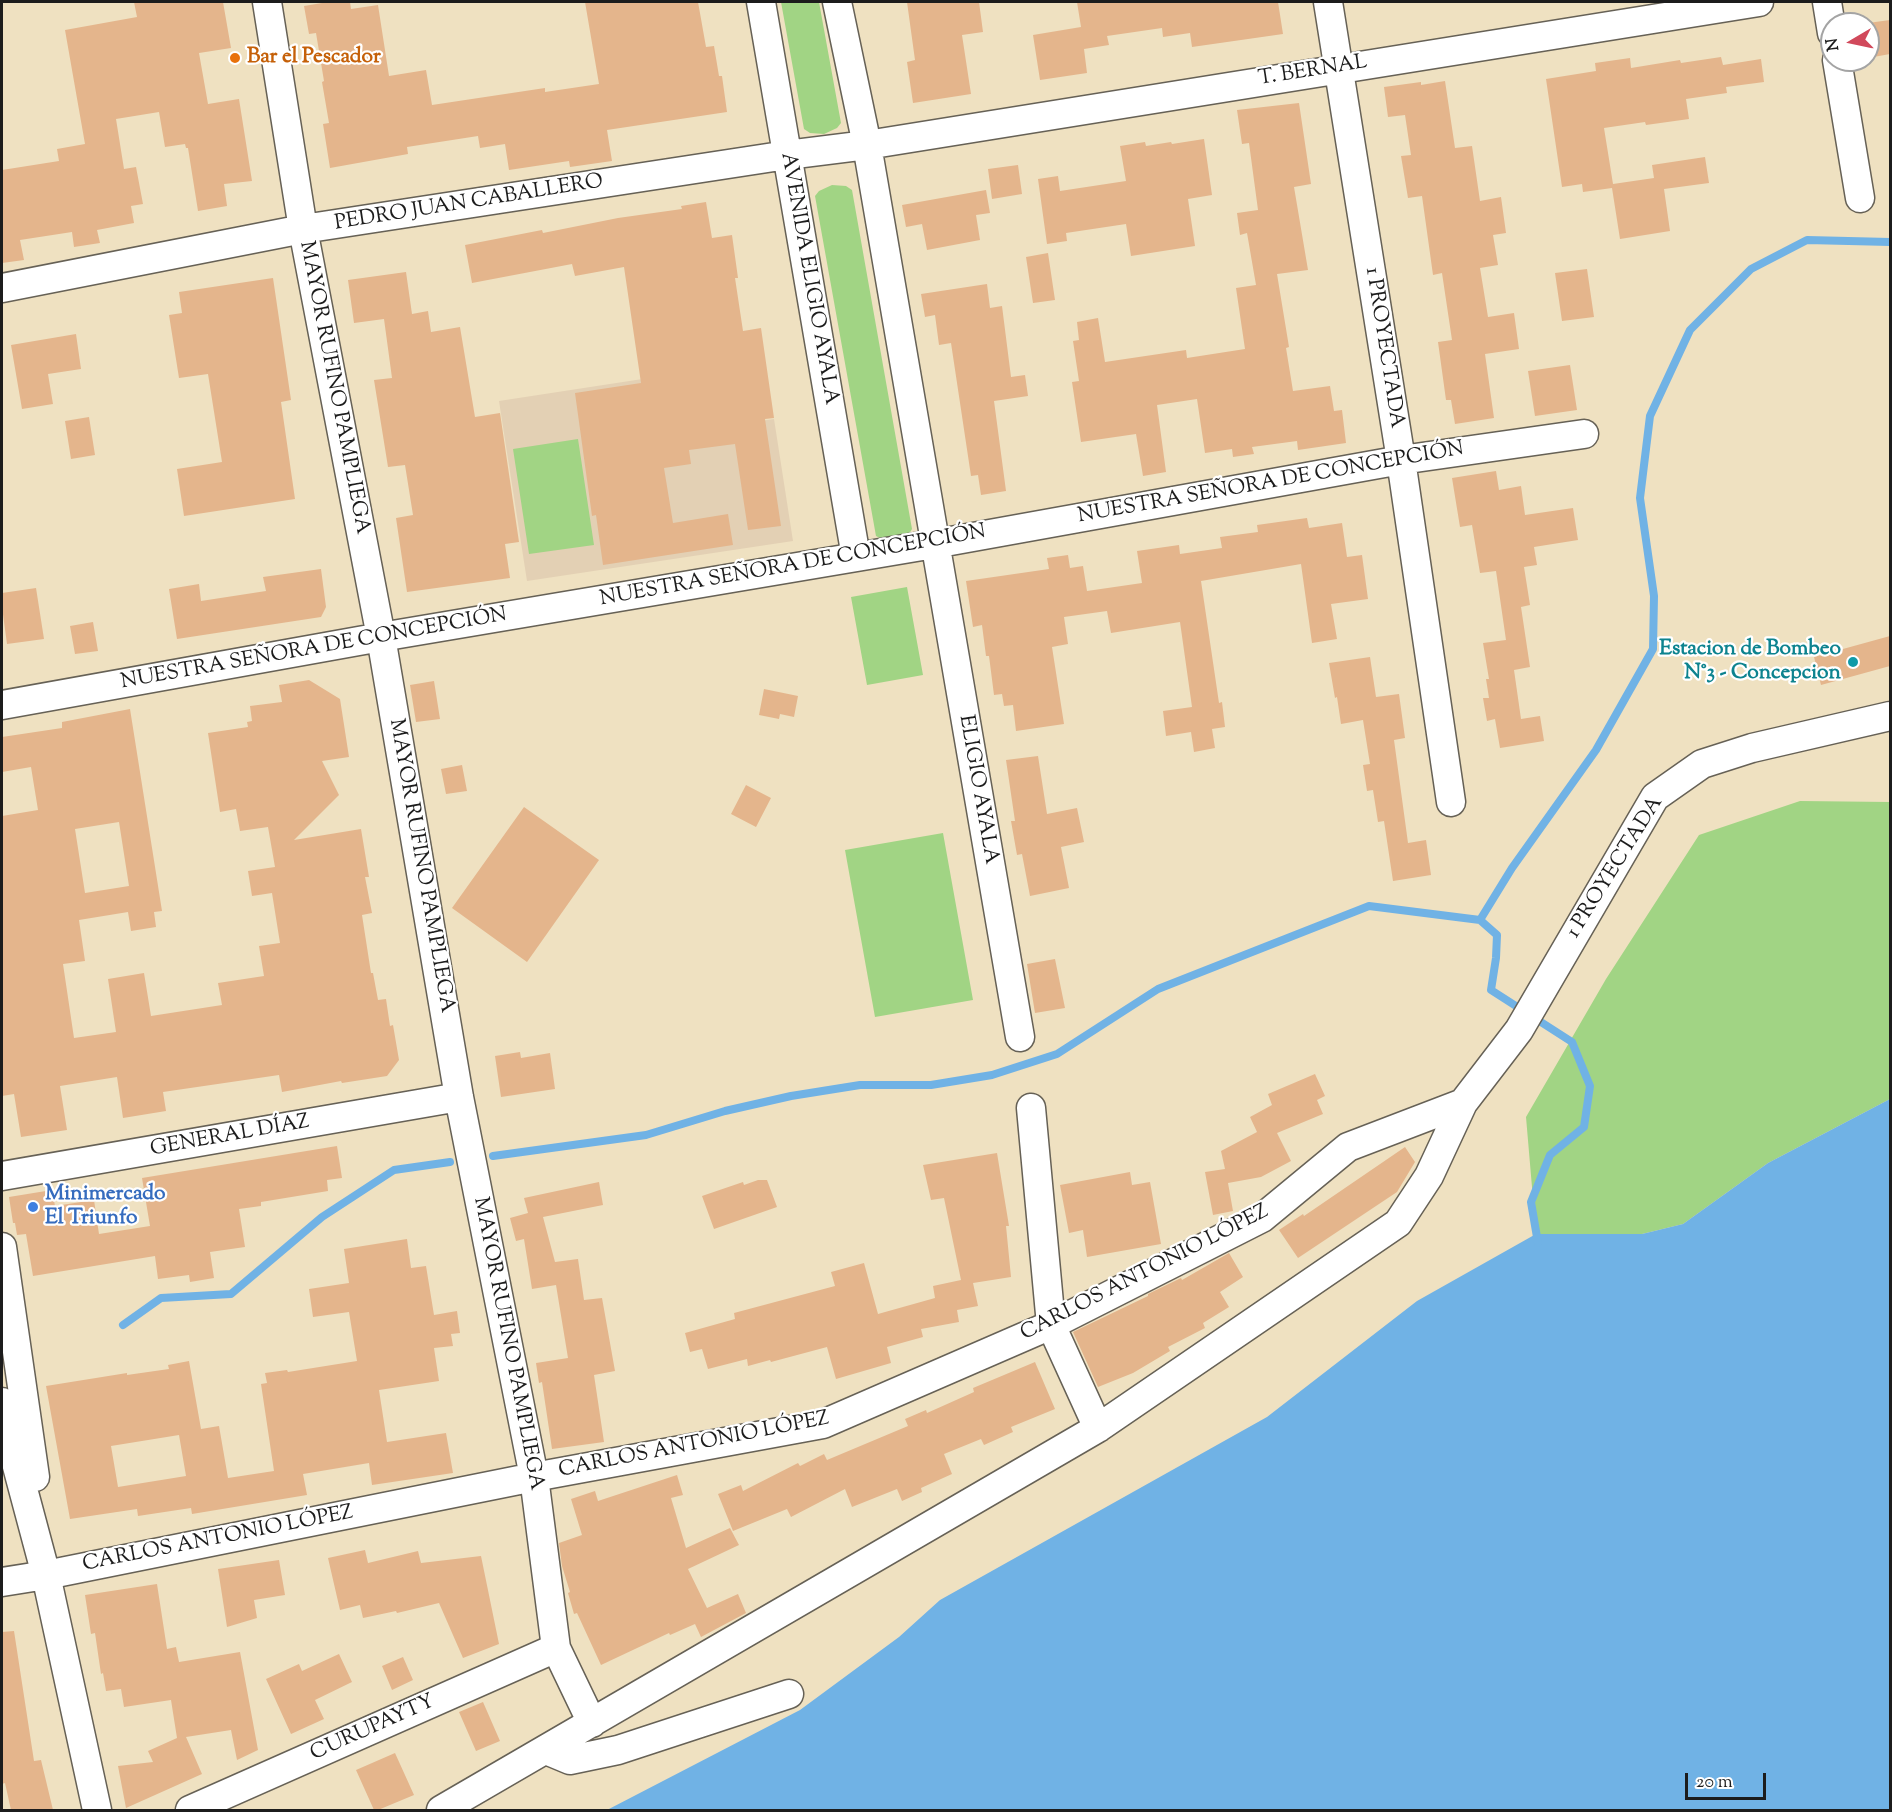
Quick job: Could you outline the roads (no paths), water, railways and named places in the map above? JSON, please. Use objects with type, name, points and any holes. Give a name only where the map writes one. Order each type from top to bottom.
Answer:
[{"type":"street","name":"MAYOR RUFINO PAMPLIEGA","points":[[267,2],[303,229],[381,637],[459,1097],[534,1477],[556,1648],[592,1723]]},
{"type":"street","name":"AVENIDA ELIGIO AYALA","points":[[761,2],[856,557]]},
{"type":"street","points":[[837,2],[867,145],[934,544]]},
{"type":"street","name":"1 PROYECTADA","points":[[1328,2],[1401,460],[1451,802]]},
{"type":"street","name":"T. BERNAL","points":[[867,145],[1759,2]]},
{"type":"street","points":[[1839,72],[1860,198]]},
{"type":"street","name":"PEDRO JUAN CABALLERO","points":[[2,288],[303,229],[787,155],[867,145]]},
{"type":"street","name":"NUESTRA SEÑORA DE CONCEPCIÓN","points":[[2,705],[381,637],[934,544],[1401,460],[1584,434]]},
{"type":"street","name":"ELIGIO AYALA","points":[[934,544],[1020,1037]]},
{"type":"street","name":"1 PROYECTADA","points":[[441,1810],[1098,1428],[1398,1223],[1429,1176],[1463,1103],[1519,1030],[1655,797],[1702,764],[1752,748],[1890,716]]},
{"type":"street","name":"GENERAL DÍAZ","points":[[2,1176],[459,1097]]},
{"type":"street","name":"CARLOS ANTONIO LÓPEZ","points":[[2,1582],[534,1477],[823,1424],[1051,1325],[1262,1218],[1348,1147],[1463,1103]]},
{"type":"street","points":[[1031,1108],[1051,1325],[1098,1428]]},
{"type":"street","points":[[2,1247],[29,1425],[46,1575]]},
{"type":"street","points":[[2,1402],[7,1429],[46,1575],[97,1810]]},
{"type":"street","name":"CURUPAYTY","points":[[190,1810],[556,1648]]},
{"type":"street","points":[[546,1750],[570,1760],[618,1750],[789,1694]]},
{"type":"water","points":[[1890,1099],[1890,1810],[607,1810],[800,1710],[899,1637],[940,1600],[1267,1417],[1417,1301],[1536,1234],[1642,1234],[1683,1224],[1768,1163]]},
{"type":"waterway","points":[[1480,920],[1512,868],[1596,750],[1653,649],[1654,596],[1640,498],[1650,416],[1690,330],[1751,269],[1807,240],[1890,242]]},
{"type":"waterway","points":[[493,1156],[646,1135],[725,1111],[791,1096],[860,1085],[931,1085],[992,1075],[1057,1054],[1158,989],[1369,906],[1480,920],[1497,935],[1491,990],[1572,1042],[1590,1086],[1584,1127],[1550,1155],[1531,1202],[1538,1243]]},
{"type":"waterway","points":[[123,1325],[161,1298],[231,1294],[322,1217],[394,1170],[450,1162]]},
{"type":"place","name":"Bar el Pescador","points":[[235,58]]},
{"type":"place","name":"Estacion de Bombeo N°3 - Concepcion","points":[[1853,662]]},
{"type":"place","name":"Minimercado El Triunfo","points":[[33,1207]]}]
